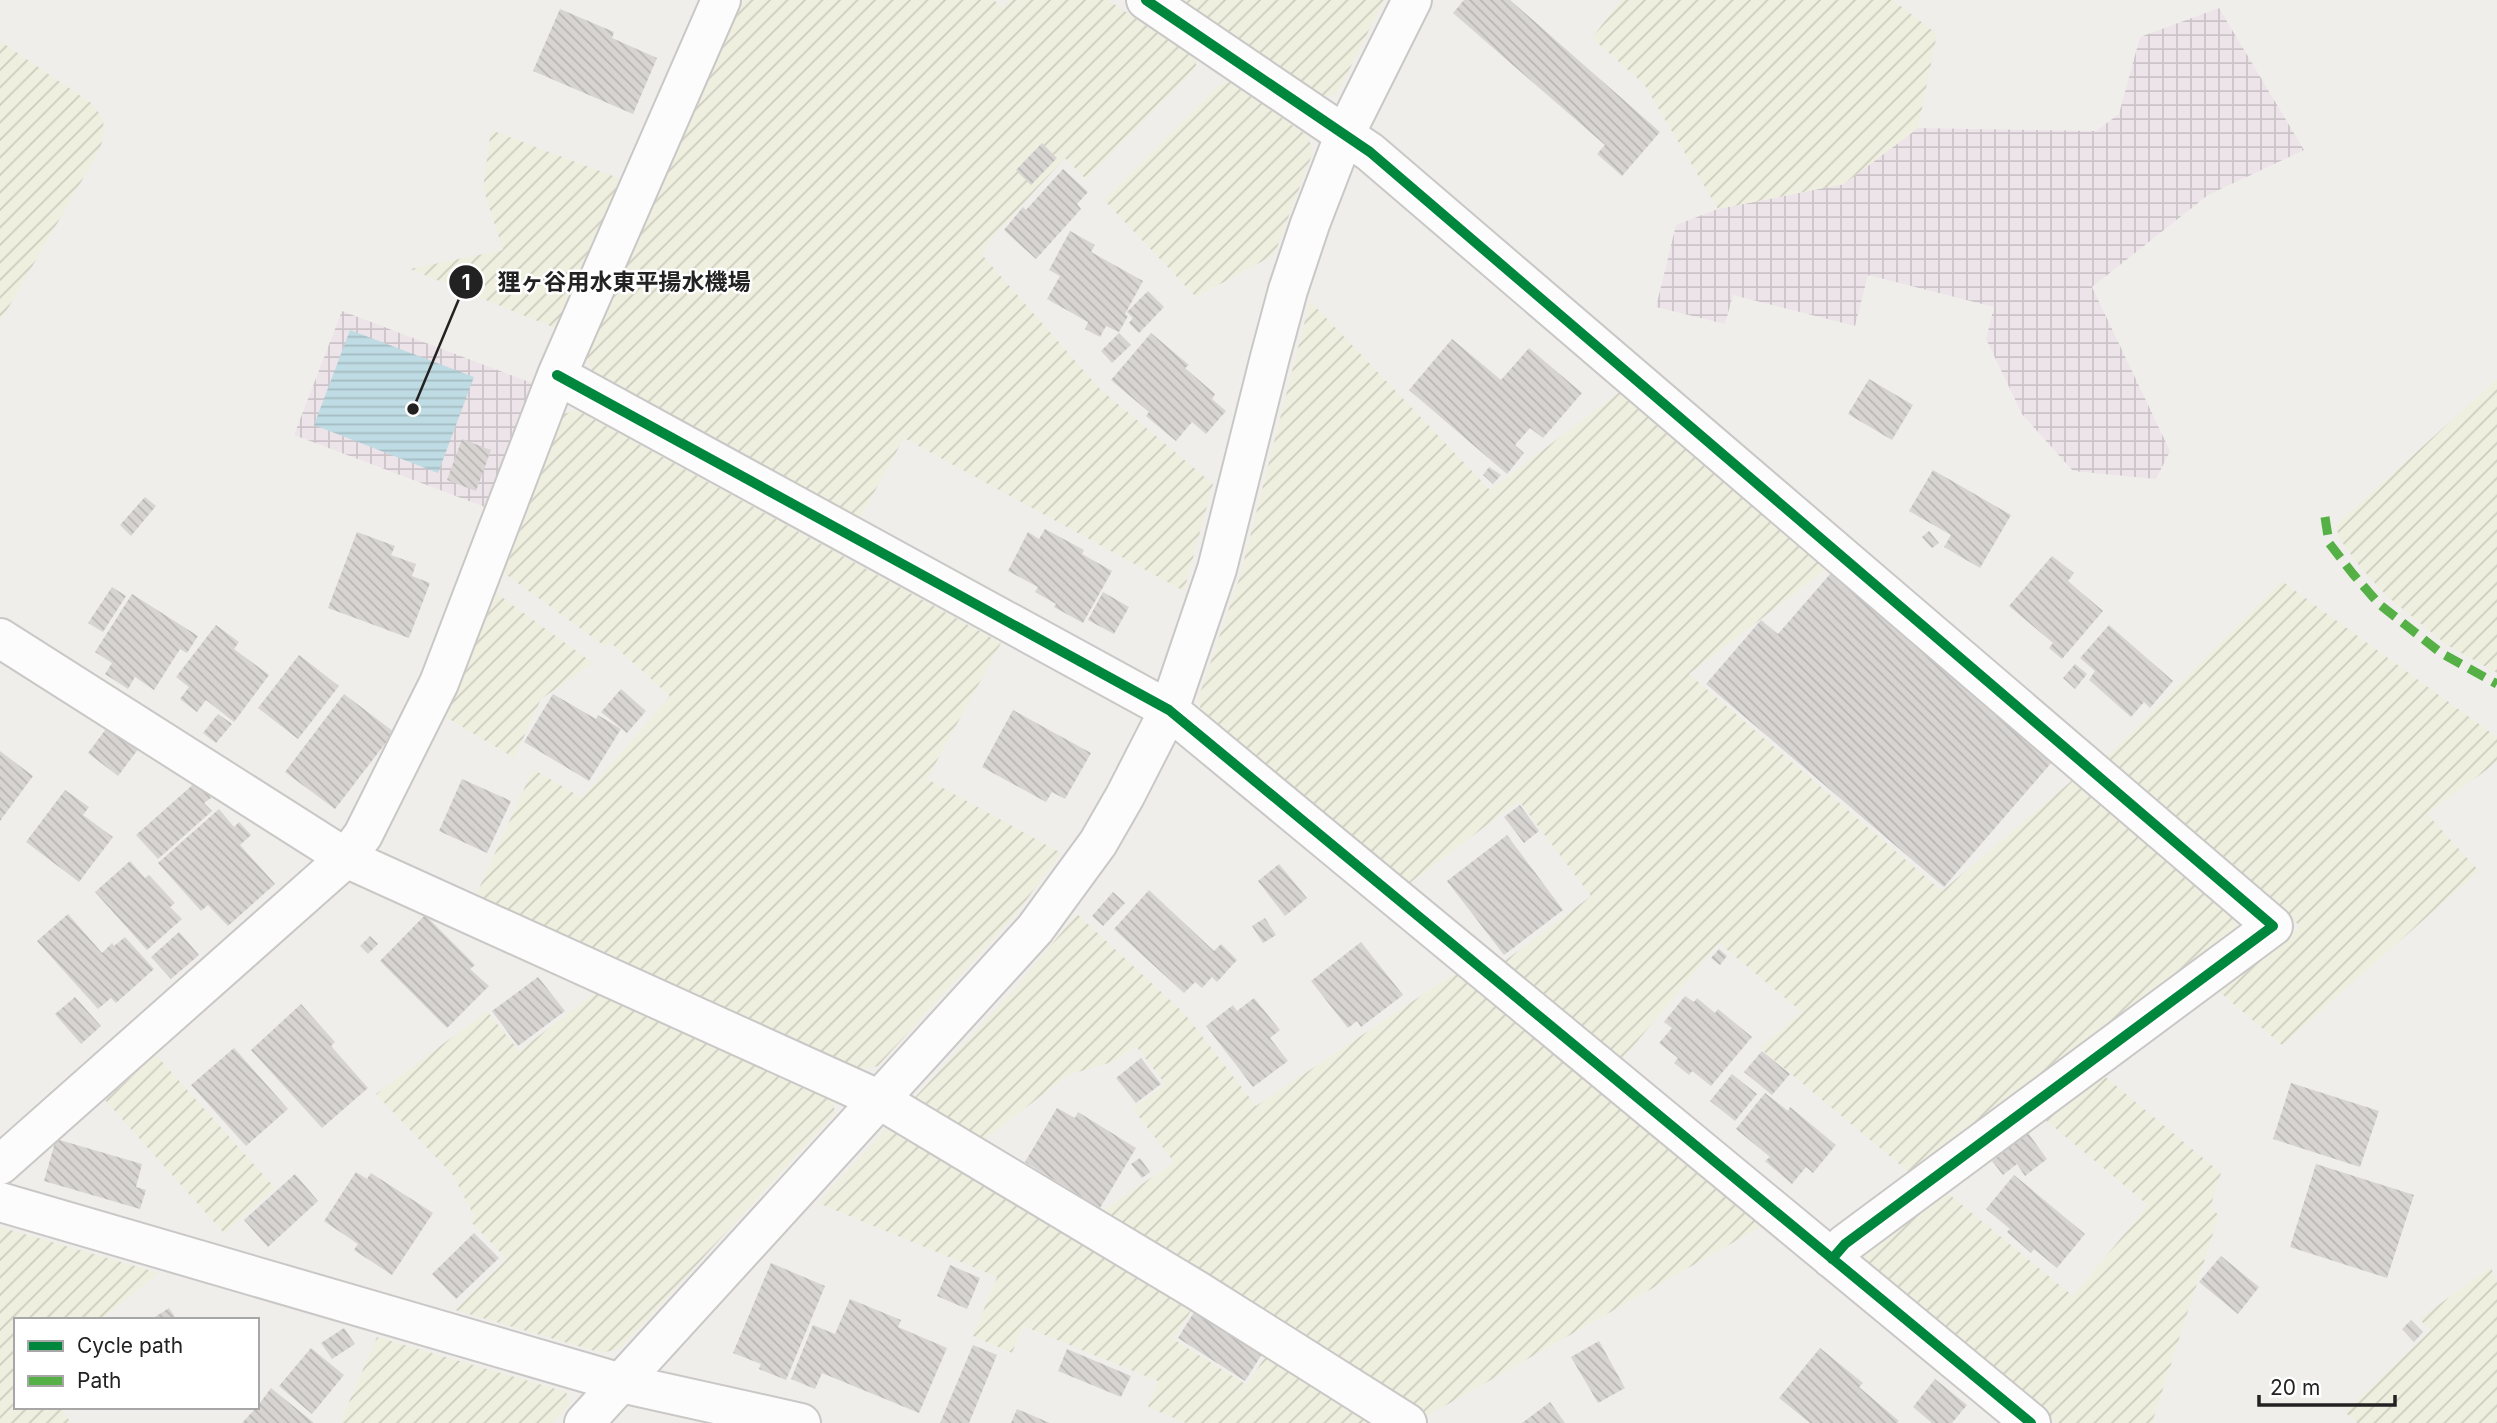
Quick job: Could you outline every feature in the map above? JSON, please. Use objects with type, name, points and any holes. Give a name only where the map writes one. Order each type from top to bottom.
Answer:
[{"type":"street","points":[[0,1166],[346,858],[363,835],[439,683],[557,376],[721,0]]},
{"type":"street","points":[[1146,0],[1370,152],[2273,926],[1845,1244],[1832,1259]]},
{"type":"street","points":[[584,1423],[1009,959],[1068,886],[1125,796],[1169,710],[1217,569],[1288,290],[1344,136],[1412,0]]},
{"type":"street","points":[[557,376],[1169,710],[2031,1423]]},
{"type":"street","points":[[0,638],[346,858],[880,1100],[1198,1291],[1407,1423]]},
{"type":"street","points":[[0,1202],[621,1383],[801,1423]]},
{"type":"shaded area","points":[[2219,8],[2304,150],[2208,195],[2092,287],[2170,451],[2156,479],[2073,471],[2022,414],[1986,339],[1994,307],[1868,275],[1855,326],[1733,295],[1725,324],[1656,307],[1676,225],[1718,209],[1844,184],[1918,128],[2096,131],[2119,114],[2140,37]]},
{"type":"shaded area","points":[[342,311],[532,383],[485,507],[294,435]]},
{"type":"green space","points":[[744,0],[994,0],[1002,8],[1010,0],[1108,0],[1196,59],[1196,68],[1086,179],[1065,158],[990,240],[983,256],[1099,388],[1213,484],[1184,591],[904,438],[860,518],[592,372],[587,357]]},
{"type":"green space","points":[[1181,0],[1384,0],[1337,94],[1324,97]]},
{"type":"green space","points":[[1621,0],[1893,0],[1937,34],[1918,128],[1844,184],[1718,209],[1644,84],[1592,38]]},
{"type":"green space","points":[[0,41],[91,103],[103,118],[104,136],[99,151],[0,322]]},
{"type":"green space","points":[[1230,82],[1308,136],[1313,152],[1274,255],[1196,297],[1104,200],[1220,84]]},
{"type":"green space","points":[[491,130],[621,179],[555,328],[410,269],[503,250],[483,188]]},
{"type":"green space","points":[[1310,301],[1490,490],[1621,391],[1828,568],[1689,674],[1942,891],[2075,778],[2238,918],[2237,931],[1911,1174],[1760,1048],[1802,1012],[1719,943],[1620,1062],[1502,963],[1591,896],[1519,801],[1407,885],[1203,717],[1198,699],[1240,576]]},
{"type":"green space","points":[[2497,379],[2497,673],[2447,645],[2387,596],[2361,568],[2339,538],[2336,525]]},
{"type":"green space","points":[[577,410],[1001,643],[927,779],[1061,853],[1016,914],[878,1066],[862,1069],[476,895],[533,769],[582,798],[670,696],[611,643],[606,647],[504,573],[564,414]]},
{"type":"green space","points":[[2282,581],[2497,737],[2497,762],[2427,814],[2479,871],[2282,1045],[2216,989],[2300,926],[2105,759]]},
{"type":"green space","points":[[496,593],[593,663],[541,699],[514,758],[446,717]]},
{"type":"green space","points":[[1077,914],[1185,1014],[1256,1106],[1458,971],[1764,1225],[1420,1420],[1094,1217],[1174,1162],[1133,1109],[1165,1084],[1136,1046],[1115,1061],[1068,1075],[976,1146],[908,1105],[1018,985]]},
{"type":"green space","points":[[595,993],[833,1100],[835,1113],[621,1348],[602,1353],[455,1310],[507,1259],[470,1221],[474,1216],[453,1175],[376,1094],[487,1011],[519,1051]]},
{"type":"green space","points":[[156,1055],[275,1188],[224,1233],[105,1100]]},
{"type":"green space","points":[[2102,1074],[2221,1173],[2210,1208],[2219,1215],[2152,1423],[2057,1423],[1864,1264],[1865,1251],[1945,1191],[2073,1296],[2148,1205],[2043,1118]]},
{"type":"green space","points":[[894,1120],[1196,1303],[1173,1339],[1247,1385],[1270,1349],[1387,1423],[1186,1423],[1148,1407],[1158,1381],[1023,1326],[1012,1353],[973,1336],[997,1277],[818,1203]]},
{"type":"green space","points":[[0,1227],[159,1273],[103,1318],[14,1318],[14,1409],[61,1409],[71,1423],[0,1423]]},
{"type":"green space","points":[[2491,1267],[2497,1283],[2497,1423],[2357,1423],[2345,1412],[2431,1330],[2419,1319]]},
{"type":"green space","points":[[377,1337],[566,1392],[570,1404],[552,1423],[340,1423]]},
{"type":"water","points":[[350,330],[474,377],[438,473],[314,425]]},
{"type":"building","points":[[1464,0],[1510,0],[1660,132],[1622,176],[1597,154],[1605,145],[1453,13]]},
{"type":"building","points":[[560,9],[614,32],[612,38],[657,58],[633,114],[533,71]]},
{"type":"building","points":[[1042,143],[1057,158],[1031,185],[1016,170]]},
{"type":"building","points":[[1063,169],[1088,192],[1077,204],[1081,209],[1036,259],[1004,230],[1023,207],[1026,210]]},
{"type":"building","points":[[1070,231],[1095,245],[1091,252],[1143,281],[1125,314],[1128,316],[1119,332],[1106,326],[1100,337],[1085,329],[1088,322],[1047,299],[1060,276],[1049,270]]},
{"type":"building","points":[[1148,291],[1164,307],[1139,333],[1129,323],[1133,318],[1127,312]]},
{"type":"building","points":[[1119,333],[1131,345],[1112,363],[1101,351]]},
{"type":"building","points":[[1151,333],[1189,365],[1185,368],[1215,394],[1212,399],[1226,411],[1206,434],[1192,422],[1176,441],[1146,416],[1149,412],[1111,380]]},
{"type":"building","points":[[1452,339],[1501,380],[1529,348],[1582,393],[1543,438],[1530,428],[1515,445],[1524,453],[1507,474],[1409,390]]},
{"type":"building","points":[[1869,379],[1913,405],[1892,440],[1848,414]]},
{"type":"building","points":[[462,439],[491,450],[476,491],[447,480]]},
{"type":"building","points":[[1489,467],[1501,475],[1493,484],[1483,475]]},
{"type":"building","points":[[1933,470],[2011,515],[1980,568],[1944,547],[1951,535],[1909,511]]},
{"type":"building","points":[[145,497],[156,506],[131,536],[120,525]]},
{"type":"building","points":[[1045,529],[1084,550],[1082,554],[1112,571],[1083,623],[1054,607],[1056,604],[1035,592],[1038,587],[1008,571],[1028,532],[1039,539]]},
{"type":"building","points":[[1929,531],[1939,543],[1932,548],[1922,537]]},
{"type":"building","points":[[357,532],[395,546],[391,555],[416,564],[412,576],[430,583],[409,638],[328,608]]},
{"type":"building","points":[[2052,556],[2074,573],[2068,581],[2103,611],[2062,659],[2049,648],[2053,643],[2009,606]]},
{"type":"building","points":[[1831,573],[2052,762],[1944,887],[1706,684],[1761,620],[1778,634]]},
{"type":"building","points":[[112,587],[126,596],[103,632],[88,623]]},
{"type":"building","points":[[1103,592],[1129,607],[1114,634],[1088,620]]},
{"type":"building","points":[[132,594],[198,636],[187,653],[180,649],[154,690],[135,677],[128,689],[105,674],[112,663],[95,652]]},
{"type":"building","points":[[216,625],[239,642],[234,649],[269,675],[234,722],[206,700],[197,712],[180,699],[189,687],[176,677]]},
{"type":"building","points":[[2109,625],[2173,681],[2150,708],[2144,702],[2131,717],[2089,680],[2095,671],[2080,658]]},
{"type":"building","points":[[299,655],[339,686],[298,739],[258,708]]},
{"type":"building","points":[[2075,664],[2087,674],[2075,689],[2063,678]]},
{"type":"building","points":[[621,689],[646,711],[627,733],[601,712]]},
{"type":"building","points":[[344,694],[394,732],[335,809],[285,772]]},
{"type":"building","points":[[553,694],[596,719],[598,715],[621,729],[589,781],[524,742]]},
{"type":"building","points":[[1013,710],[1091,753],[1065,799],[1052,792],[1046,802],[982,767]]},
{"type":"building","points":[[218,714],[232,724],[216,743],[203,733]]},
{"type":"building","points":[[109,725],[139,748],[118,776],[88,753]]},
{"type":"building","points":[[0,751],[33,776],[0,821]]},
{"type":"building","points":[[462,779],[511,801],[487,853],[439,831]]},
{"type":"building","points":[[197,781],[211,798],[204,803],[212,811],[158,859],[136,835]]},
{"type":"building","points":[[65,790],[89,807],[83,815],[113,837],[79,882],[26,842]]},
{"type":"building","points":[[1520,805],[1539,831],[1524,843],[1504,817]]},
{"type":"building","points":[[219,809],[234,827],[239,822],[251,835],[240,845],[275,884],[228,926],[208,905],[201,911],[158,863]]},
{"type":"building","points":[[1507,835],[1563,910],[1504,955],[1447,881]]},
{"type":"building","points":[[130,861],[145,878],[149,875],[175,903],[170,907],[182,919],[147,950],[95,892]]},
{"type":"building","points":[[1279,864],[1307,898],[1285,916],[1258,881]]},
{"type":"building","points":[[1149,890],[1214,951],[1221,944],[1237,960],[1217,982],[1212,977],[1202,988],[1195,982],[1184,993],[1114,929]]},
{"type":"building","points":[[1113,892],[1125,903],[1103,926],[1092,916]]},
{"type":"building","points":[[68,914],[102,953],[112,943],[114,946],[125,937],[154,969],[116,1003],[111,998],[98,1009],[37,941]]},
{"type":"building","points":[[425,915],[475,965],[470,969],[489,986],[447,1028],[380,961]]},
{"type":"building","points":[[1265,918],[1276,935],[1263,943],[1252,926]]},
{"type":"building","points":[[179,932],[199,955],[171,979],[151,957]]},
{"type":"building","points":[[370,936],[378,944],[368,954],[360,946]]},
{"type":"building","points":[[1361,942],[1403,995],[1361,1027],[1357,1021],[1348,1028],[1311,981]]},
{"type":"building","points":[[1719,949],[1727,956],[1720,965],[1711,958]]},
{"type":"building","points":[[538,977],[565,1011],[518,1046],[492,1011]]},
{"type":"building","points":[[1685,996],[1694,1002],[1697,998],[1715,1013],[1718,1009],[1752,1037],[1711,1086],[1692,1071],[1689,1075],[1674,1063],[1678,1058],[1659,1043],[1672,1028],[1664,1022]]},
{"type":"building","points":[[75,997],[101,1026],[81,1044],[55,1014]]},
{"type":"building","points":[[1254,998],[1280,1030],[1270,1038],[1288,1061],[1253,1087],[1206,1026],[1233,1005],[1237,1011]]},
{"type":"building","points":[[301,1004],[335,1042],[331,1046],[368,1088],[322,1128],[251,1050]]},
{"type":"building","points":[[234,1048],[288,1109],[246,1146],[191,1085]]},
{"type":"building","points":[[1762,1051],[1790,1074],[1772,1095],[1744,1072]]},
{"type":"building","points":[[1141,1058],[1161,1084],[1136,1103],[1116,1078]]},
{"type":"building","points":[[1732,1074],[1757,1094],[1735,1121],[1710,1101]]},
{"type":"building","points":[[2291,1083],[2379,1111],[2360,1167],[2273,1139]]},
{"type":"building","points":[[1765,1093],[1788,1111],[1790,1107],[1836,1145],[1813,1173],[1806,1167],[1792,1184],[1765,1161],[1770,1157],[1736,1129]]},
{"type":"building","points":[[1057,1108],[1075,1118],[1078,1112],[1136,1148],[1100,1208],[1025,1162]]},
{"type":"building","points":[[2028,1133],[2047,1159],[2025,1176],[2017,1164],[2003,1175],[1992,1161]]},
{"type":"building","points":[[56,1139],[142,1164],[136,1187],[146,1190],[140,1209],[44,1181]]},
{"type":"building","points":[[1140,1158],[1150,1172],[1142,1178],[1131,1164]]},
{"type":"building","points":[[2316,1164],[2414,1195],[2387,1278],[2290,1247]]},
{"type":"building","points":[[356,1172],[367,1179],[371,1173],[433,1213],[392,1275],[354,1250],[358,1244],[324,1221]]},
{"type":"building","points":[[295,1174],[318,1201],[268,1247],[244,1220]]},
{"type":"building","points":[[2014,1175],[2085,1234],[2057,1268],[2034,1249],[2031,1253],[2007,1232],[2010,1229],[1986,1209]]},
{"type":"building","points":[[474,1233],[499,1258],[456,1299],[432,1274]]},
{"type":"building","points":[[2221,1256],[2259,1287],[2238,1314],[2199,1282]]},
{"type":"building","points":[[771,1263],[825,1286],[786,1380],[759,1369],[761,1364],[733,1353]]},
{"type":"building","points":[[950,1265],[980,1278],[967,1309],[937,1296]]},
{"type":"building","points":[[850,1299],[901,1320],[898,1327],[947,1348],[919,1413],[822,1373],[815,1389],[791,1379],[813,1325],[835,1334]]},
{"type":"building","points":[[169,1308],[176,1318],[153,1318]]},
{"type":"building","points":[[1196,1309],[1264,1351],[1245,1381],[1178,1338]]},
{"type":"building","points":[[2411,1320],[2423,1332],[2414,1342],[2402,1329]]},
{"type":"building","points":[[344,1328],[355,1344],[332,1359],[321,1343]]},
{"type":"building","points":[[1599,1341],[1625,1388],[1598,1403],[1571,1357]]},
{"type":"building","points":[[973,1345],[997,1355],[969,1423],[940,1423]]},
{"type":"building","points":[[311,1348],[344,1375],[312,1414],[279,1386]]},
{"type":"building","points":[[1820,1348],[1863,1383],[1859,1387],[1899,1421],[1810,1423],[1779,1398]]},
{"type":"building","points":[[1067,1349],[1131,1376],[1121,1397],[1058,1371]]},
{"type":"building","points":[[1935,1379],[1967,1405],[1952,1423],[1932,1423],[1913,1407]]},
{"type":"building","points":[[271,1388],[314,1423],[242,1423],[255,1409],[259,1409],[259,1404]]},
{"type":"building","points":[[1550,1402],[1565,1423],[1522,1423]]},
{"type":"building","points":[[1017,1409],[1050,1423],[1011,1423]]},
{"type":"marked path","points":[[2325,517],[2329,543],[2379,604],[2441,653],[2497,684]]},
{"type":"cycle path","points":[[1146,0],[1370,152],[2273,926],[1845,1244],[1832,1259]]},
{"type":"cycle path","points":[[557,375],[1169,710],[2031,1423]]},
{"type":"place","name":"狸ヶ谷用水東平揚水機場","points":[[413,409]]}]
